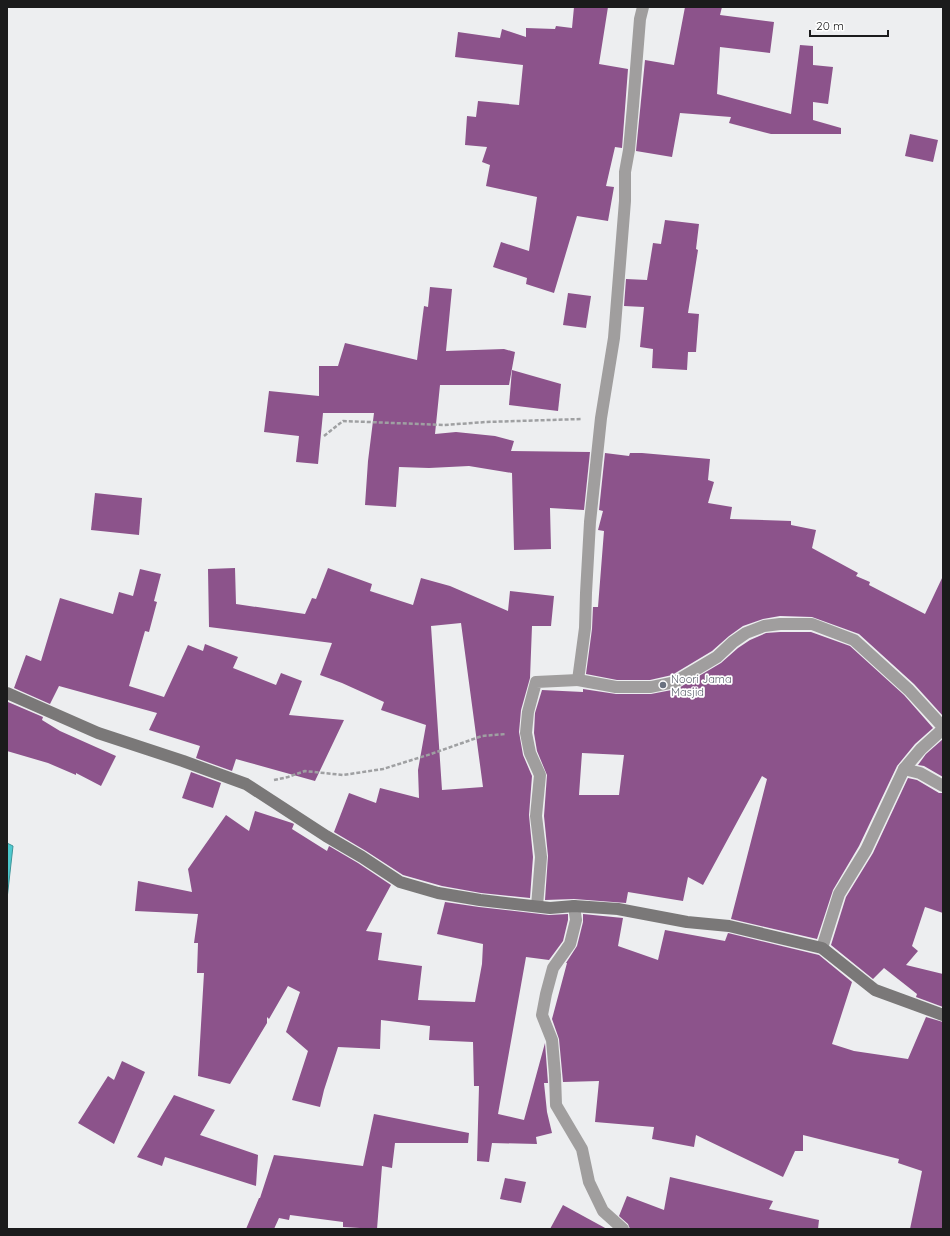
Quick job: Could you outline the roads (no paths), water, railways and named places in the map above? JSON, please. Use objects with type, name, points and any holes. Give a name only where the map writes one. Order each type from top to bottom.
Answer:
[{"type":"street","points":[[578,680],[585,628],[590,522],[601,418],[614,338],[625,201],[625,172],[634,106],[640,19],[643,7]]},
{"type":"street","points":[[537,906],[541,857],[536,816],[540,775],[530,754],[526,733],[528,712],[536,682],[578,680],[616,687],[651,686],[675,682],[717,657],[733,642],[746,633],[764,626],[780,624],[812,624],[854,640],[909,690],[943,728],[921,749],[904,769],[866,850],[839,894],[822,948]]},
{"type":"street","points":[[7,693],[98,733],[184,761],[246,784],[400,882],[438,893],[466,898],[550,908],[574,906],[618,909],[688,922],[729,926],[822,948],[875,990],[943,1015]]},
{"type":"street","points":[[904,769],[920,773],[943,786]]},
{"type":"street","points":[[574,906],[576,920],[570,944],[553,968],[542,1015],[552,1040],[556,1105],[582,1149],[589,1182],[603,1211],[623,1229]]},
{"type":"water","points":[[7,843],[13,846],[7,899]]},
{"type":"place","name":"Noori Jama Masjid","points":[[663,685]]}]
